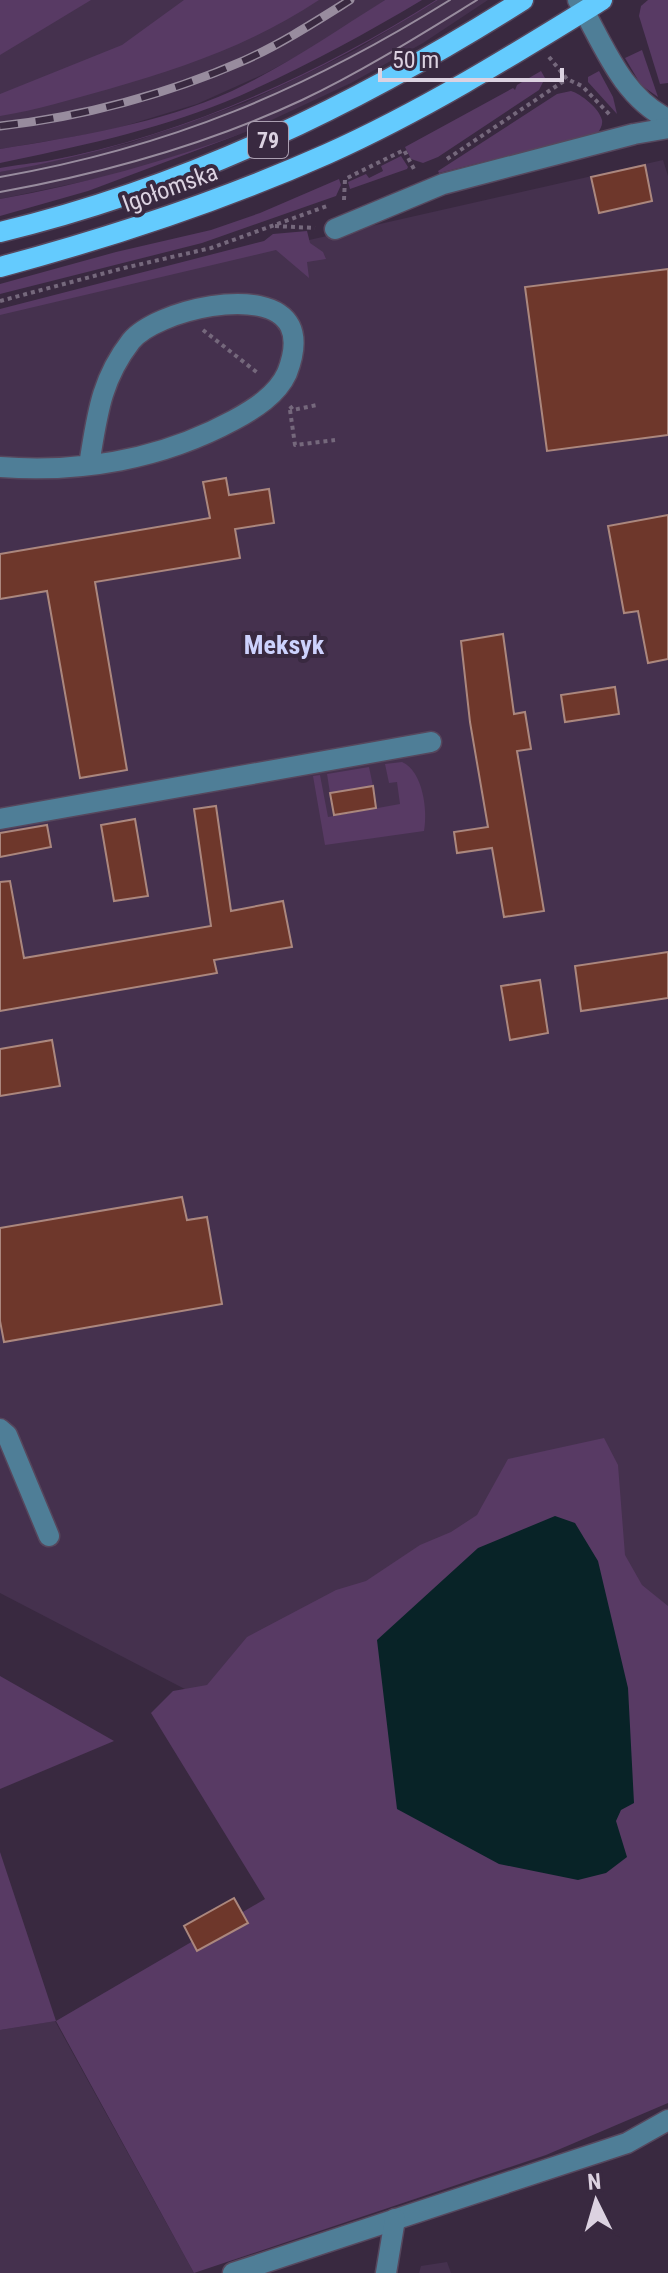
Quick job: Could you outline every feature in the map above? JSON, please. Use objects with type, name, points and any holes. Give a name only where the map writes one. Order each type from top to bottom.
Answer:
[{"type":"main road","name":"Igołomska","points":[[0,232],[115,199],[261,143],[322,115],[410,68],[523,0]]},
{"type":"main road","name":"Igołomska","points":[[0,267],[132,230],[241,190],[328,153],[478,76],[588,4]]},
{"type":"street","points":[[588,4],[610,59],[639,100],[668,119]]},
{"type":"street","points":[[335,229],[443,184],[668,128]]},
{"type":"street","points":[[0,467],[37,470],[89,465],[146,456],[199,439],[248,412],[278,389],[293,357],[290,326],[272,308],[246,303],[205,307],[172,317],[134,337],[114,365],[100,399],[89,465]]},
{"type":"street","points":[[0,819],[431,742]]},
{"type":"street","points":[[0,1429],[7,1435],[49,1536]]},
{"type":"street","points":[[233,2273],[627,2143],[668,2120]]},
{"type":"street","points":[[386,2273],[395,2219]]},
{"type":"path","points":[[552,62],[567,79],[582,86],[615,119]]},
{"type":"path","points":[[439,163],[567,79]]},
{"type":"path","points":[[350,198],[344,200],[345,179],[404,150],[415,172]]},
{"type":"path","points":[[402,177],[427,168]]},
{"type":"path","points":[[0,301],[211,248],[330,205]]},
{"type":"path","points":[[273,226],[335,229]]},
{"type":"path","points":[[182,314],[278,389],[293,410]]},
{"type":"path","points":[[317,405],[289,410],[295,445],[335,440]]},
{"type":"shaded area","points":[[0,0],[385,0],[325,41],[266,73],[197,104],[108,131],[0,149]]},
{"type":"shaded area","points":[[0,0],[91,0],[0,55]]},
{"type":"shaded area","points":[[184,0],[319,0],[243,42],[191,63],[82,97],[0,116],[0,94],[122,45]]},
{"type":"shaded area","points":[[385,0],[422,0],[325,54],[225,102],[142,130],[0,163],[0,149],[89,134],[147,120],[232,91],[291,59]]},
{"type":"shaded area","points":[[438,0],[488,0],[423,43],[351,83],[248,131],[119,174],[0,199],[0,172],[130,143],[245,103],[356,50]]},
{"type":"shaded area","points":[[438,0],[334,60],[281,85],[228,108],[151,135],[248,99],[345,53]]},
{"type":"shaded area","points":[[648,0],[668,0],[668,83],[660,84],[639,16],[641,6]]},
{"type":"shaded area","points":[[642,50],[658,97],[641,85],[625,58]]},
{"type":"shaded area","points":[[541,71],[545,78],[539,90],[438,157],[423,163],[411,159],[405,147],[513,88],[515,90],[517,85]]},
{"type":"shaded area","points":[[599,71],[613,97],[617,114],[588,82],[588,77]]},
{"type":"shaded area","points":[[571,91],[584,98],[600,115],[602,122],[598,133],[439,173],[557,94]]},
{"type":"shaded area","points":[[248,131],[88,191],[0,216],[0,199],[125,171]]},
{"type":"shaded area","points":[[144,137],[118,145],[60,160],[0,172],[0,168],[47,161]]},
{"type":"shaded area","points":[[401,156],[407,169],[350,189],[348,182],[366,174],[369,178],[383,171],[381,166]]},
{"type":"shaded area","points":[[663,160],[668,176],[668,1821],[506,1856],[0,1593],[0,310]]},
{"type":"shaded area","points":[[339,179],[341,185],[336,196],[202,243],[0,294],[0,284],[211,230]]},
{"type":"shaded area","points":[[307,231],[310,243],[323,252],[326,259],[307,262],[309,278],[276,250],[0,315],[0,309],[264,241],[273,234]]},
{"type":"shaded area","points":[[402,762],[415,774],[422,792],[424,831],[325,845],[313,776],[320,775],[328,817],[400,804],[397,782],[389,783],[385,764]]},
{"type":"shaded area","points":[[369,767],[373,786],[330,793],[327,774]]},
{"type":"shaded area","points":[[604,1438],[618,1465],[625,1555],[642,1585],[668,1606],[668,2103],[546,2155],[194,2273],[56,2021],[265,1899],[151,1713],[173,1691],[207,1685],[247,1637],[336,1590],[366,1581],[420,1545],[451,1532],[477,1515],[508,1459]]},
{"type":"shaded area","points":[[555,1516],[575,1523],[598,1561],[628,1688],[634,1803],[621,1810],[616,1821],[627,1857],[606,1873],[578,1880],[499,1864],[397,1809],[377,1640],[478,1548]]},
{"type":"shaded area","points":[[0,1676],[114,1741],[0,1789]]},
{"type":"shaded area","points":[[0,1852],[56,2021],[0,2030]]},
{"type":"shaded area","points":[[55,2021],[194,2273],[0,2273],[0,2030]]},
{"type":"shaded area","points":[[447,2262],[451,2273],[419,2273],[421,2266]]},
{"type":"building","points":[[645,165],[652,201],[599,213],[591,177]]},
{"type":"building","points":[[668,269],[668,435],[547,451],[525,287]]},
{"type":"building","points":[[226,478],[229,495],[269,489],[274,523],[235,529],[240,558],[95,582],[127,770],[80,778],[47,591],[0,599],[0,554],[210,518],[203,482]]},
{"type":"building","points":[[668,515],[668,659],[648,663],[638,611],[624,613],[608,526]]},
{"type":"building","points":[[503,634],[514,714],[525,712],[531,749],[517,751],[544,911],[504,917],[492,848],[457,853],[454,832],[488,827],[470,722],[461,641]]},
{"type":"building","points":[[615,687],[619,714],[565,722],[561,695]]},
{"type":"building","points":[[373,786],[376,808],[334,815],[330,793]]},
{"type":"building","points":[[216,806],[231,911],[283,901],[292,947],[214,960],[217,973],[0,1011],[0,882],[10,881],[24,958],[211,926],[194,809]]},
{"type":"building","points":[[135,819],[148,896],[114,901],[101,825]]},
{"type":"building","points":[[47,825],[51,847],[0,857],[0,833]]},
{"type":"building","points":[[668,952],[668,998],[581,1011],[575,966]]},
{"type":"building","points":[[540,980],[548,1033],[510,1040],[501,986]]},
{"type":"building","points":[[52,1040],[60,1086],[0,1096],[0,1049]]},
{"type":"building","points":[[182,1197],[187,1220],[207,1217],[222,1304],[4,1342],[0,1321],[0,1228]]},
{"type":"building","points":[[234,1898],[248,1923],[197,1951],[184,1926]]},
{"type":"tram line","points":[[0,177],[122,149],[234,111],[342,62],[450,0]]},
{"type":"tram line","points":[[0,192],[154,156],[229,131],[347,77],[477,0]]},
{"type":"railway","points":[[0,126],[93,110],[185,84],[257,54],[350,0]]},
{"type":"district","name":"Meksyk","points":[[284,645]]}]
